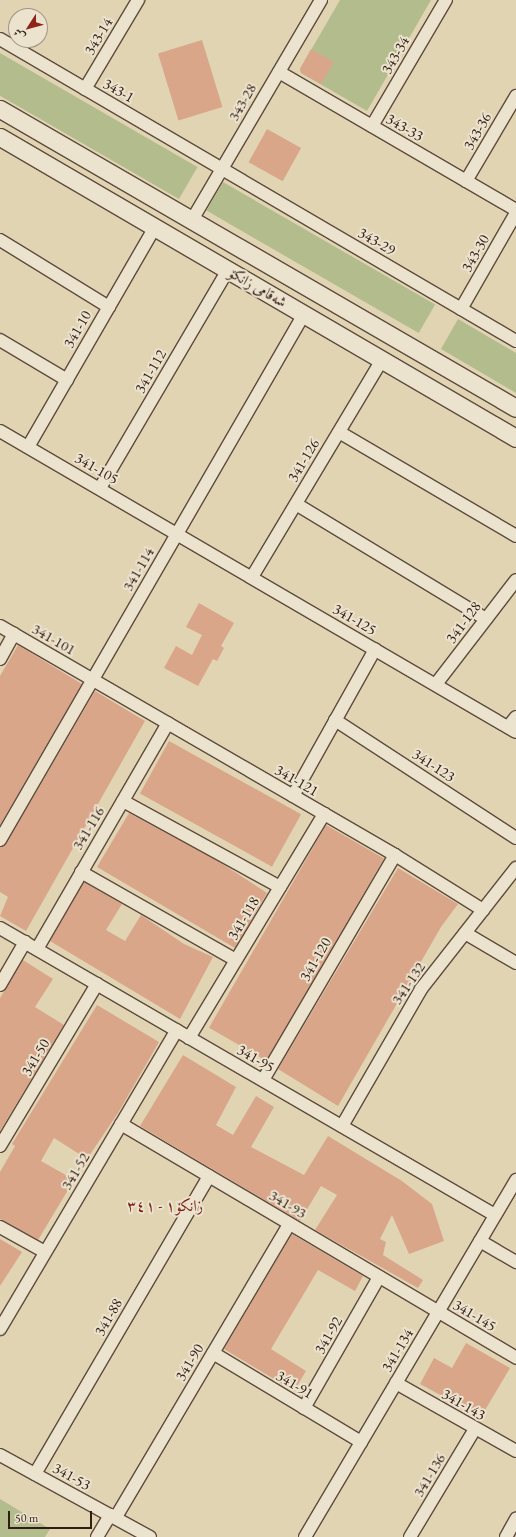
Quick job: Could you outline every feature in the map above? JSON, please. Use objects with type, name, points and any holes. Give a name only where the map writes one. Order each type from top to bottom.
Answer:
[{"type":"main road","name":"شەقامی زانکۆ","points":[[0,109],[516,408]]},
{"type":"main road","name":"شەقامی زانکۆ","points":[[0,137],[516,438]]},
{"type":"main road","points":[[432,389],[444,365]]},
{"type":"street","name":"343-14","points":[[85,89],[138,0]]},
{"type":"street","name":"343-28","points":[[192,220],[321,0]]},
{"type":"street","name":"343-34","points":[[372,126],[446,0]]},
{"type":"street","name":"343-1","points":[[0,39],[222,169]]},
{"type":"street","name":"343-33","points":[[279,72],[466,181],[516,212]]},
{"type":"street","name":"343-36","points":[[466,181],[516,96]]},
{"type":"street","name":"343-29","points":[[222,169],[516,341]]},
{"type":"street","name":"343-30","points":[[461,309],[516,212]]},
{"type":"street","name":"341-10","points":[[28,447],[155,227]]},
{"type":"street","points":[[0,240],[109,307]]},
{"type":"street","name":"341-112","points":[[100,488],[228,270]]},
{"type":"street","name":"341-114","points":[[0,840],[304,314]]},
{"type":"street","points":[[0,340],[67,380]]},
{"type":"street","name":"341-126","points":[[252,577],[382,360]]},
{"type":"street","name":"341-105","points":[[0,431],[177,533]]},
{"type":"street","points":[[339,432],[516,536]]},
{"type":"street","points":[[296,504],[486,619]]},
{"type":"street","name":"341-125","points":[[177,533],[512,729]]},
{"type":"street","name":"341-128","points":[[436,684],[516,580]]},
{"type":"street","name":"341-101","points":[[0,626],[93,680]]},
{"type":"street","points":[[0,659],[14,634]]},
{"type":"street","points":[[293,796],[375,649]]},
{"type":"street","name":"341-121","points":[[93,680],[395,855],[483,910]]},
{"type":"street","points":[[512,729],[516,717]]},
{"type":"street","name":"341-123","points":[[335,720],[516,838]]},
{"type":"street","name":"341-116","points":[[37,949],[168,723]]},
{"type":"street","points":[[123,801],[280,886]]},
{"type":"street","name":"341-118","points":[[189,1038],[324,814]]},
{"type":"street","name":"341-120","points":[[263,1080],[395,855]]},
{"type":"street","name":"341-132","points":[[342,1126],[421,989],[516,868]]},
{"type":"street","points":[[81,872],[236,960]]},
{"type":"street","name":"341-95","points":[[0,928],[495,1215]]},
{"type":"street","points":[[465,933],[516,963]]},
{"type":"street","points":[[0,985],[25,942]]},
{"type":"street","name":"341-50","points":[[0,1146],[97,984]]},
{"type":"street","name":"341-52","points":[[1,1326],[177,1030]]},
{"type":"street","name":"341-93","points":[[121,1124],[438,1312]]},
{"type":"street","name":"341-88","points":[[36,1474],[209,1176]]},
{"type":"street","name":"341-134","points":[[305,1537],[516,1180]]},
{"type":"street","name":"341-90","points":[[97,1537],[113,1516],[213,1353],[289,1224]]},
{"type":"street","points":[[0,1227],[45,1252]]},
{"type":"street","points":[[480,1241],[516,1262]]},
{"type":"street","name":"341-92","points":[[304,1408],[379,1277]]},
{"type":"street","name":"341-145","points":[[438,1312],[516,1358]]},
{"type":"street","name":"341-91","points":[[213,1353],[361,1442]]},
{"type":"street","name":"341-143","points":[[396,1383],[516,1451]]},
{"type":"street","name":"341-136","points":[[410,1537],[475,1429]]},
{"type":"street","name":"341-53","points":[[0,1456],[36,1474],[150,1537]]},
{"type":"street","points":[[506,1537],[516,1519]]},
{"type":"green space","points":[[340,0],[431,0],[367,111],[301,73],[300,69]]},
{"type":"green space","points":[[0,53],[197,167],[179,199],[0,96]]},
{"type":"green space","points":[[223,182],[435,304],[419,333],[206,211]]},
{"type":"green space","points":[[458,319],[516,353],[516,393],[441,349]]},
{"type":"green space","points":[[0,1499],[50,1529],[45,1537],[0,1537]]},
{"type":"building","points":[[202,40],[222,107],[178,120],[158,53]]},
{"type":"building","points":[[311,49],[334,62],[321,84],[301,73],[300,69]]},
{"type":"building","points":[[267,129],[301,148],[283,181],[249,162]]},
{"type":"building","points":[[199,603],[234,623],[221,646],[224,648],[217,661],[213,659],[198,686],[164,668],[176,646],[192,655],[202,635],[186,627]]},
{"type":"building","points":[[18,645],[82,684],[0,825],[0,676]]},
{"type":"building","points":[[95,691],[145,721],[26,931],[0,916],[8,897],[0,892],[0,847],[6,844]]},
{"type":"building","points":[[169,741],[301,814],[272,867],[140,793]]},
{"type":"building","points":[[129,813],[218,861],[267,893],[235,948],[97,867]]},
{"type":"building","points":[[326,825],[384,858],[267,1061],[209,1028]]},
{"type":"building","points":[[398,868],[458,904],[441,927],[338,1106],[278,1069]]},
{"type":"building","points":[[84,882],[122,904],[106,930],[125,941],[141,915],[184,944],[213,957],[180,1019],[50,941]]},
{"type":"building","points":[[23,960],[53,979],[35,1007],[64,1025],[0,1131],[0,998]]},
{"type":"building","points":[[97,1005],[159,1042],[118,1113],[87,1159],[54,1138],[41,1161],[71,1178],[71,1185],[38,1240],[0,1219],[0,1172],[15,1146],[12,1144]]},
{"type":"building","points":[[183,1055],[236,1087],[216,1125],[233,1135],[256,1096],[274,1107],[251,1147],[304,1175],[328,1136],[402,1181],[432,1204],[444,1241],[409,1254],[392,1215],[380,1239],[386,1242],[383,1255],[423,1280],[418,1288],[315,1230],[337,1195],[321,1186],[300,1221],[140,1126]]},
{"type":"building","points":[[292,1234],[363,1276],[355,1291],[318,1270],[271,1349],[306,1371],[294,1391],[224,1349]]},
{"type":"building","points":[[0,1239],[22,1252],[0,1286]]},
{"type":"building","points":[[466,1343],[510,1368],[481,1417],[420,1384],[434,1358],[452,1368]]},
{"type":"district","name":"زانکۆ١ - ٣٤١","points":[[165,1206]]}]
